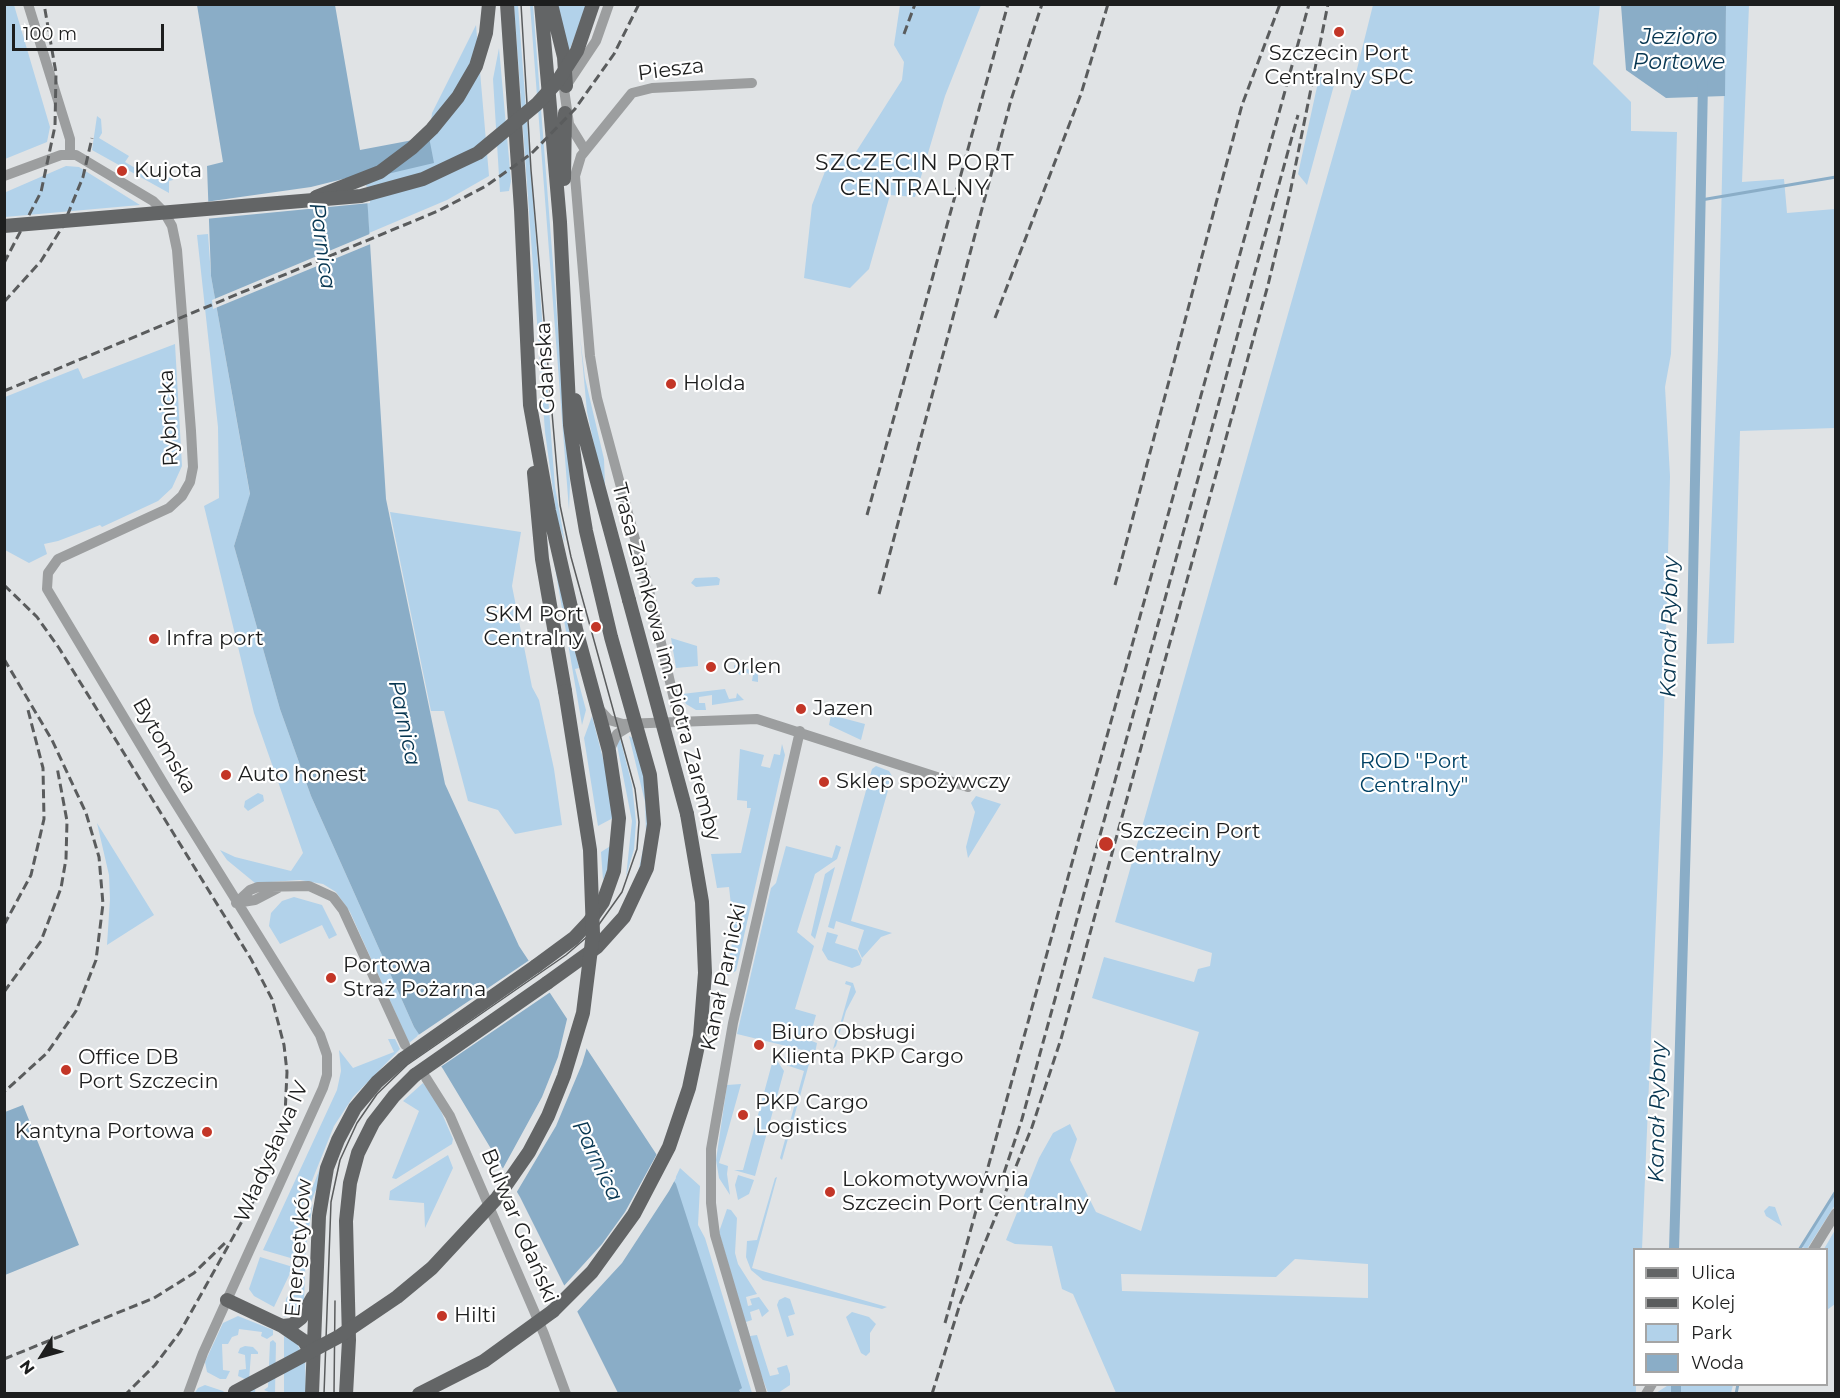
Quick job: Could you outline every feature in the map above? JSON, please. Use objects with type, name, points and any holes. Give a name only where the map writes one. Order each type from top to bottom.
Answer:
[{"type":"main road","points":[[304,200],[350,185],[380,172],[412,148],[432,129],[458,97],[476,66],[486,33],[489,4]]},
{"type":"main road","name":"Gdańska","points":[[507,4],[521,210],[530,405],[549,511],[595,703],[609,751],[619,818],[618,848],[611,883],[599,909],[584,929],[536,966]]},
{"type":"main road","name":"Gdańska","points":[[541,4],[560,222],[564,330],[572,438],[582,511],[611,637],[648,768],[653,802],[654,835],[647,868],[633,901],[611,933],[589,954],[548,983]]},
{"type":"main road","points":[[551,4],[564,57],[566,86]]},
{"type":"main road","points":[[4,226],[362,196],[400,187],[445,170],[478,153],[519,122],[557,82],[583,38],[593,4]]},
{"type":"main road","points":[[560,222],[566,198],[565,113]]},
{"type":"main road","name":"Trasa Zamkowa im. Piotra Zaremby","points":[[419,1394],[465,1372],[511,1344],[554,1311],[592,1272],[615,1242],[651,1185],[673,1136],[689,1088],[704,1004],[702,902],[683,796],[581,426],[564,330]]},
{"type":"main road","points":[[231,1394],[338,1337],[397,1297],[432,1268],[475,1225],[506,1187],[548,1116],[564,1076],[583,1013],[593,933],[590,849],[539,537],[530,405]]},
{"type":"main road","name":"Energetyków","points":[[312,1394],[320,1202],[334,1148],[363,1098],[404,1052],[536,966]]},
{"type":"main road","name":"Energetyków","points":[[346,1394],[349,1340],[346,1221],[350,1183],[357,1156],[373,1123],[393,1096],[548,983]]},
{"type":"main road","points":[[282,1326],[294,1323],[306,1313],[316,1280]]},
{"type":"main road","points":[[227,1300],[282,1326],[303,1341],[313,1356]]},
{"type":"street","points":[[4,176],[70,154],[70,139],[28,4]]},
{"type":"street","points":[[585,150],[575,136],[565,113],[566,86],[596,41],[609,4]]},
{"type":"street","name":"Piesza","points":[[585,150],[619,105],[636,91],[752,82]]},
{"type":"street","name":"Gdańska","points":[[585,150],[577,165],[575,183],[594,383],[650,595],[679,721]]},
{"type":"street","name":"Rybnicka","points":[[47,575],[51,566],[60,558],[172,506],[184,494],[191,480],[191,431],[174,230],[166,214],[144,195],[83,158],[70,154]]},
{"type":"street","name":"Bytomska","points":[[47,575],[50,594],[256,933]]},
{"type":"street","points":[[595,703],[609,720],[623,724],[748,717],[800,730],[968,787]]},
{"type":"street","points":[[609,751],[617,734],[636,723]]},
{"type":"street","name":"Kanał Parnicki","points":[[762,1394],[715,1235],[711,1203],[711,1149],[733,1023],[800,730]]},
{"type":"street","points":[[236,903],[254,888],[312,886],[326,892],[337,901],[404,1052]]},
{"type":"street","name":"Władysława IV","points":[[188,1394],[227,1300],[323,1088],[328,1068],[326,1051],[320,1035],[256,933]]},
{"type":"street","name":"Bulwar Gdański","points":[[420,1077],[450,1116],[544,1334],[566,1394]]},
{"type":"street","points":[[1814,1248],[1836,1213]]},
{"type":"green space","points":[[5,4],[14,5],[50,127],[47,142],[5,159]]},
{"type":"green space","points":[[514,5],[518,5],[555,487],[565,543],[557,519],[545,432]]},
{"type":"green space","points":[[530,5],[533,5],[570,484],[569,510]]},
{"type":"green space","points":[[556,5],[587,5],[568,54]]},
{"type":"green space","points":[[900,5],[981,5],[945,96],[915,197],[890,195],[869,269],[850,288],[804,278],[812,205],[831,156],[854,155],[902,80],[904,62],[894,45]]},
{"type":"green space","name":"ROD \"Port Centralny\"","points":[[1373,5],[1600,5],[1593,64],[1631,102],[1631,131],[1677,132],[1671,354],[1665,387],[1670,476],[1663,752],[1642,1248],[1633,1248],[1633,1386],[1636,1386],[1636,1393],[1116,1393],[1073,1294],[1062,1289],[1052,1246],[1015,1244],[1006,1240],[1039,1158],[1053,1133],[1070,1124],[1077,1139],[1070,1160],[1096,1212],[1141,1231],[1199,1032],[1092,998],[1104,957],[1194,982],[1198,969],[1210,966],[1212,953],[1115,922],[1352,89]],"holes":[[[1295,1259],[1368,1264],[1368,1298],[1122,1291],[1121,1274],[1276,1277]]]},
{"type":"green space","points":[[1726,5],[1749,5],[1742,182],[1784,179],[1787,213],[1835,209],[1835,428],[1740,431],[1734,643],[1707,644],[1718,350]]},
{"type":"green space","points":[[476,25],[489,176],[447,200],[369,233],[366,179],[429,137],[432,113]]},
{"type":"green space","points":[[499,48],[511,181],[509,191],[500,192],[493,79]]},
{"type":"green space","points":[[1320,73],[1333,77],[1334,85],[1307,185],[1298,174]]},
{"type":"green space","points":[[97,116],[101,119],[102,133],[99,138],[129,156],[125,162],[147,175],[152,169],[153,177],[163,176],[163,169],[171,168],[167,174],[167,178],[172,177],[173,180],[169,181],[169,193],[92,150]]},
{"type":"green space","points":[[66,166],[79,167],[140,205],[5,217],[6,192]]},
{"type":"green space","points":[[208,234],[211,276],[250,495],[234,546],[280,709],[311,796],[414,1027],[420,1034],[409,1043],[350,912],[336,892],[323,884],[300,880],[255,883],[227,860],[220,850],[235,857],[291,871],[303,853],[254,713],[204,506],[219,498],[218,427],[197,235]]},
{"type":"green space","points":[[580,336],[585,378],[604,459],[605,484],[603,485],[587,412]]},
{"type":"green space","points":[[175,344],[182,466],[172,488],[158,501],[102,527],[100,525],[44,544],[47,554],[29,563],[5,550],[5,397],[78,368],[83,379]]},
{"type":"green space","points":[[390,512],[521,532],[512,586],[532,687],[539,700],[554,769],[562,825],[515,834],[498,810],[468,801],[444,711],[431,711]]},
{"type":"green space","points":[[553,556],[579,668],[575,669],[586,710],[582,725]]},
{"type":"green space","points":[[717,577],[720,579],[719,585],[696,587],[691,583],[695,578]]},
{"type":"green space","points":[[671,638],[697,646],[698,666],[676,668]]},
{"type":"green space","points":[[734,665],[758,672],[758,682],[752,681],[753,675],[744,672],[740,675],[734,670]]},
{"type":"green space","points":[[725,689],[729,699],[736,698],[737,693],[744,700],[712,705],[712,695],[699,697],[699,703],[705,703],[706,710],[696,710],[686,704],[682,694]]},
{"type":"green space","points":[[831,715],[865,724],[861,740],[829,725]]},
{"type":"green space","points":[[592,716],[608,778],[613,818],[598,826],[584,738]]},
{"type":"green space","points":[[629,736],[633,738],[645,780],[649,816],[643,863],[638,873],[646,835],[645,802]]},
{"type":"green space","points":[[620,738],[632,785],[636,822],[634,849],[626,877],[632,821],[617,745]]},
{"type":"green space","points":[[782,744],[785,755],[736,971],[724,977],[724,965],[728,965],[734,932],[729,887],[717,888],[711,854],[741,853],[751,808],[747,808],[747,801],[737,800],[740,749],[764,755],[761,766],[770,768],[774,754],[780,755]]},
{"type":"green space","points":[[876,766],[889,771],[892,776],[851,921],[892,933],[881,937],[862,958],[858,949],[864,930],[836,921],[834,929],[828,927],[872,769]]},
{"type":"green space","points":[[258,793],[263,795],[264,801],[248,811],[244,807],[245,801]]},
{"type":"green space","points":[[976,796],[1001,804],[968,858],[966,847],[975,812],[971,803]]},
{"type":"green space","points":[[97,823],[154,915],[107,945],[109,875]]},
{"type":"green space","points":[[612,845],[607,871],[603,880],[601,852]]},
{"type":"green space","points":[[836,845],[841,847],[837,859],[815,874],[797,932],[814,946],[795,1009],[816,1015],[809,1040],[817,1043],[815,1053],[737,1034],[771,888],[776,883],[786,846],[832,858]]},
{"type":"green space","points":[[835,867],[815,939],[811,935],[825,874]]},
{"type":"green space","points":[[294,897],[322,905],[337,935],[329,939],[322,925],[280,944],[269,926],[271,913],[282,901]]},
{"type":"green space","points":[[827,932],[838,935],[835,943],[857,950],[862,960],[860,965],[852,968],[828,960],[822,950]]},
{"type":"green space","points":[[846,981],[853,983],[856,992],[846,1011],[836,1046],[833,1049],[851,986],[845,984]]},
{"type":"green space","points":[[388,1039],[395,1039],[400,1049],[353,1097],[334,1126],[301,1208],[294,1259],[263,1250],[337,1090],[341,1071],[339,1050],[353,1068],[394,1052]]},
{"type":"green space","points":[[774,1056],[784,1071],[755,1176],[734,1170],[743,1170]]},
{"type":"green space","points":[[780,1056],[809,1064],[782,1160],[780,1158],[804,1071],[786,1065]]},
{"type":"green space","points":[[423,1083],[437,1102],[453,1139],[452,1144],[396,1179],[392,1178],[419,1111],[403,1101]]},
{"type":"green space","points":[[741,1084],[719,1163],[728,1166],[730,1195],[719,1178],[716,1160],[727,1085]]},
{"type":"green space","points":[[327,1150],[317,1187],[300,1230],[304,1209]]},
{"type":"green space","points":[[448,1155],[453,1168],[425,1228],[424,1203],[389,1200],[390,1191]]},
{"type":"green space","points":[[680,1168],[700,1186],[698,1225],[705,1238],[752,1393],[741,1393],[739,1389],[741,1388],[674,1181]]},
{"type":"green space","points":[[738,1175],[754,1180],[749,1194],[738,1200],[735,1185]]},
{"type":"green space","points":[[777,1177],[752,1268],[887,1307],[882,1309],[763,1280],[751,1270],[746,1257],[747,1241],[757,1240]]},
{"type":"green space","points":[[1835,1194],[1835,1205],[1808,1248],[1802,1247]]},
{"type":"green space","points":[[313,1203],[306,1246],[304,1301],[298,1313],[284,1317],[286,1299],[301,1268],[303,1232]]},
{"type":"green space","points":[[1769,1206],[1775,1207],[1782,1226],[1766,1216],[1764,1211]]},
{"type":"green space","points":[[727,1209],[731,1210],[737,1218],[735,1253],[738,1264],[757,1294],[746,1297],[748,1306],[752,1305],[750,1299],[759,1297],[769,1311],[762,1317],[759,1309],[750,1312],[752,1320],[746,1322],[750,1336],[757,1335],[770,1376],[779,1374],[777,1368],[787,1365],[790,1374],[790,1385],[778,1393],[768,1393],[759,1369],[719,1232]]},
{"type":"green space","points":[[1835,1230],[1835,1304],[1828,1309],[1828,1248],[1825,1248]]},
{"type":"green space","points":[[260,1257],[293,1267],[274,1307],[254,1296],[249,1289]]},
{"type":"green space","points":[[785,1297],[790,1299],[795,1314],[788,1316],[794,1335],[787,1337],[777,1305],[779,1300]]},
{"type":"green space","points":[[852,1312],[869,1317],[876,1324],[870,1333],[870,1352],[866,1356],[861,1353],[846,1317]]},
{"type":"green space","points":[[238,1316],[273,1330],[273,1335],[267,1339],[261,1336],[262,1332],[239,1329],[238,1335],[232,1337],[228,1344],[222,1344],[223,1370],[230,1371],[226,1379],[220,1379],[207,1372],[205,1362],[223,1323]]},
{"type":"green space","points":[[284,1336],[297,1344],[305,1358],[306,1393],[284,1393]]},
{"type":"green space","points":[[273,1340],[276,1343],[275,1393],[271,1393],[264,1390],[268,1387],[270,1342]]},
{"type":"green space","points":[[253,1347],[258,1352],[258,1354],[251,1354],[249,1380],[256,1382],[255,1393],[243,1393],[245,1379],[238,1376],[239,1370],[246,1369],[245,1355],[238,1353],[240,1348]]},
{"type":"green space","points":[[205,1385],[225,1393],[194,1394],[198,1388]]},
{"type":"green space","points":[[1667,1386],[1733,1386],[1731,1393],[1656,1393]]},
{"type":"water","name":"Parnica","points":[[197,5],[335,5],[360,150],[429,137],[434,163],[366,179],[386,499],[445,784],[519,946],[676,1184],[742,1388],[739,1390],[741,1393],[618,1393],[520,1197],[443,1069],[414,1027],[311,796],[280,709],[234,546],[250,494],[211,276],[207,166],[223,162]]},
{"type":"water","name":"Jezioro Portowe","points":[[1621,5],[1726,5],[1725,96],[1666,98],[1626,70]]},
{"type":"water","points":[[23,1105],[79,1245],[5,1275],[5,1112]]},
{"type":"pier","points":[[421,149],[379,179],[369,181],[366,186],[369,188],[370,203],[205,219],[205,202],[311,187],[355,176]]},
{"type":"pier","points":[[372,233],[373,243],[213,309],[212,300]]},
{"type":"pier","points":[[531,959],[552,991],[439,1068],[417,1036]]},
{"type":"pier","points":[[568,1015],[588,1044],[556,1126],[515,1195],[501,1172],[542,1097],[558,1057]]},
{"type":"pier","points":[[658,1152],[676,1178],[622,1263],[575,1314],[562,1288],[602,1244],[625,1212]]},
{"type":"waterway","name":"Kanał Rybny","points":[[1674,1248],[1692,629],[1703,83]]},
{"type":"waterway","points":[[1701,200],[1836,177]]},
{"type":"waterway","points":[[1800,1248],[1836,1191]]},
{"type":"waterway","name":"Kanał Rybny","points":[[1676,1386],[1676,1394]]},
{"type":"waterway","points":[[1736,1394],[1738,1386]]},
{"type":"tram line","points":[[324,1394],[331,1202],[340,1160],[357,1123],[377,1094],[407,1065],[566,955],[595,930],[622,892],[637,849],[639,822],[635,789],[571,557],[560,505],[531,170],[521,4]]},
{"type":"tram line","points":[[334,1394],[335,1301]]},
{"type":"railway","points":[[4,263],[41,192],[55,126],[56,73],[44,4]]},
{"type":"railway","points":[[4,391],[438,211],[486,186],[531,154],[575,109],[614,54],[639,4]]},
{"type":"railway","points":[[904,34],[915,4]]},
{"type":"railway","points":[[867,515],[1008,4]]},
{"type":"railway","points":[[879,594],[1011,100],[1042,4]]},
{"type":"railway","points":[[995,318],[1081,94],[1108,4]]},
{"type":"railway","points":[[1115,585],[1242,105],[1280,4]]},
{"type":"railway","points":[[945,1323],[1309,4]]},
{"type":"railway","points":[[932,1394],[960,1304],[1032,1127],[1061,1039],[1268,285],[1290,193],[1328,4]]},
{"type":"railway","points":[[1004,1173],[1022,1119],[1298,115]]},
{"type":"railway","points":[[4,302],[41,261],[63,226],[83,177],[92,138]]},
{"type":"railway","points":[[4,585],[37,617],[59,648],[251,959],[272,999],[284,1045],[287,1072],[285,1115],[269,1173],[180,1332],[155,1365],[126,1394]]},
{"type":"railway","points":[[4,659],[52,740],[86,813],[99,857],[103,904],[96,960],[76,1011],[47,1053],[4,1092]]},
{"type":"railway","points":[[4,925],[31,875],[44,819],[43,768],[28,710]]},
{"type":"railway","points":[[4,992],[41,941],[61,888],[66,859],[67,821],[57,767]]},
{"type":"railway","points":[[4,1359],[154,1298],[194,1273],[225,1243]]},
{"type":"place","name":"Szczecin Port Centralny SPC","points":[[1339,32]]},
{"type":"place","name":"Kujota","points":[[122,171]]},
{"type":"place","name":"Holda","points":[[671,384]]},
{"type":"place","name":"SKM Port Centralny","points":[[596,627]]},
{"type":"place","name":"Infra port","points":[[154,639]]},
{"type":"place","name":"Orlen","points":[[711,667]]},
{"type":"place","name":"Jazen","points":[[801,709]]},
{"type":"place","name":"Auto honest","points":[[226,775]]},
{"type":"place","name":"Sklep spożywczy","points":[[824,782]]},
{"type":"place","name":"Szczecin Port Centralny","points":[[1106,844]]},
{"type":"place","name":"Portowa Straż Pożarna","points":[[331,978]]},
{"type":"place","name":"Biuro Obsługi Klienta PKP Cargo","points":[[759,1045]]},
{"type":"place","name":"Office DB Port Szczecin","points":[[66,1070]]},
{"type":"place","name":"PKP Cargo Logistics","points":[[743,1115]]},
{"type":"place","name":"Kantyna Portowa","points":[[207,1132]]},
{"type":"place","name":"Lokomotywownia Szczecin Port Centralny","points":[[830,1192]]},
{"type":"place","name":"Hilti","points":[[442,1316]]},
{"type":"district","name":"SZCZECIN PORT CENTRALNY","points":[[915,176]]}]
